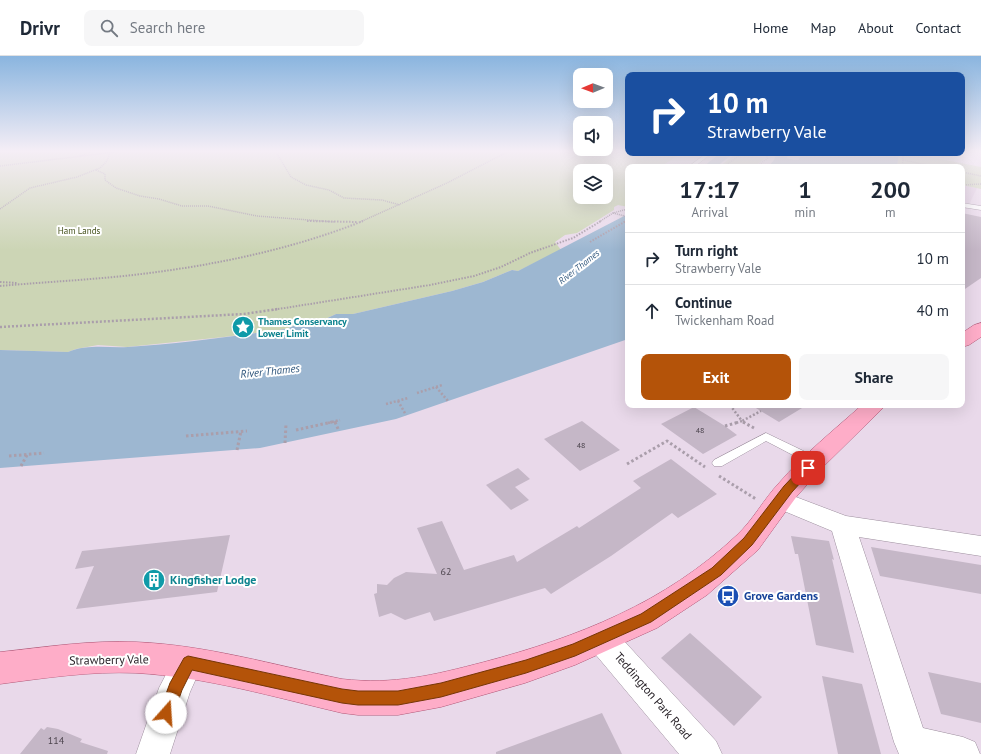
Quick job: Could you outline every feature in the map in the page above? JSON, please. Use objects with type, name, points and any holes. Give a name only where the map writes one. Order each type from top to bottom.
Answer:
[{"type":"main road","points":[[965,340],[981,329]]},
{"type":"main road","name":"Strawberry Vale","points":[[0,668],[70,660],[124,658],[188,663],[342,696],[358,698],[398,698],[441,690],[526,667],[602,639],[646,618],[717,571],[748,542],[777,504],[814,461],[872,408]]},
{"type":"street","points":[[777,504],[843,525],[981,546]]},
{"type":"street","points":[[843,525],[911,742],[964,754]]},
{"type":"street","name":"Teddington Park Road","points":[[602,639],[703,754]]},
{"type":"street","points":[[153,754],[175,688],[188,663]]},
{"type":"lane","points":[[965,206],[981,208]]},
{"type":"lane","points":[[968,214],[971,207]]},
{"type":"lane","points":[[715,469],[766,436],[814,461]]},
{"type":"path","points":[[0,209],[32,187],[43,185]]},
{"type":"path","points":[[111,185],[116,188],[140,196],[159,199],[182,206],[208,206],[257,216],[312,221],[360,222]]},
{"type":"path","points":[[305,185],[329,190],[344,198],[382,200],[401,205]]},
{"type":"path","points":[[0,286],[133,275],[184,268],[270,251],[334,232],[401,205],[444,185]]},
{"type":"path","points":[[965,186],[976,185]]},
{"type":"path","points":[[0,327],[244,314],[430,285],[474,276],[501,267],[530,253],[573,238],[613,213],[625,210]]},
{"type":"path","points":[[613,213],[625,217]]},
{"type":"path","points":[[590,242],[625,220]]},
{"type":"path","points":[[0,282],[27,283]]},
{"type":"path","points":[[417,393],[442,385]]},
{"type":"path","points":[[436,387],[448,401]]},
{"type":"path","points":[[386,404],[408,398]]},
{"type":"path","points":[[398,401],[406,415]]},
{"type":"path","points":[[732,408],[742,421],[766,436]]},
{"type":"path","points":[[725,426],[742,421],[761,411]]},
{"type":"path","points":[[296,430],[340,420]]},
{"type":"path","points":[[335,421],[339,431]]},
{"type":"path","points":[[285,443],[286,424]]},
{"type":"path","points":[[237,450],[241,431]]},
{"type":"path","points":[[186,436],[247,431]]},
{"type":"path","points":[[627,464],[667,441],[715,469],[741,491],[777,504]]},
{"type":"path","points":[[10,456],[44,453]]},
{"type":"path","points":[[20,466],[28,454]]},
{"type":"shaded area","points":[[965,186],[977,188],[967,209],[965,209]]},
{"type":"green space","name":"Ham Lands","points":[[0,185],[573,185],[573,204],[613,204],[613,185],[625,185],[625,206],[618,205],[614,207],[614,210],[577,233],[565,235],[555,242],[561,250],[518,271],[512,270],[483,282],[452,291],[353,314],[336,314],[319,322],[296,325],[286,329],[127,347],[98,345],[68,352],[0,350]]},
{"type":"green space","points":[[965,185],[981,185],[981,189],[965,186]]},
{"type":"water","name":"River Thames","points":[[625,216],[625,340],[396,419],[260,448],[0,468],[0,350],[68,352],[90,347],[148,346],[207,340],[286,329],[296,325],[319,322],[336,314],[353,314],[452,291],[483,282],[512,270],[518,271]]},
{"type":"building","points":[[965,214],[981,217],[981,278],[965,289]]},
{"type":"building","points":[[692,408],[696,408],[737,435],[703,454],[661,424]]},
{"type":"building","points":[[756,408],[802,408],[779,422]]},
{"type":"building","points":[[582,421],[620,450],[580,471],[544,439]]},
{"type":"building","points":[[671,459],[717,494],[678,518],[672,513],[611,556],[551,594],[545,588],[434,621],[430,612],[405,620],[391,613],[379,617],[374,594],[377,593],[377,584],[387,585],[394,578],[406,572],[437,574],[417,528],[442,521],[464,570],[514,555],[517,562],[577,526],[579,528],[641,488],[633,481]]},
{"type":"building","points":[[518,468],[530,479],[515,487],[529,500],[511,510],[486,485]]},
{"type":"building","name":"Kingfisher Lodge","points":[[230,535],[217,592],[76,609],[94,566],[75,569],[82,551]]},
{"type":"building","points":[[791,536],[829,541],[854,653],[816,645],[798,554],[795,554]]},
{"type":"building","points":[[871,547],[981,565],[981,594],[880,576]]},
{"type":"building","points":[[690,633],[762,697],[734,726],[661,658]]},
{"type":"building","points":[[928,672],[981,683],[981,723],[941,714]]},
{"type":"building","points":[[822,676],[862,684],[881,754],[838,754]]},
{"type":"building","points":[[602,713],[622,754],[496,754],[496,752]]},
{"type":"building","points":[[47,727],[58,729],[82,739],[80,742],[108,751],[107,754],[20,754],[41,728],[44,730]]},
{"type":"place","name":"Thames Conservancy Lower Limit","points":[[243,327]]},
{"type":"place","name":"Kingfisher Lodge","points":[[154,580]]},
{"type":"place","name":"Grove Gardens","points":[[728,596]]},
{"type":"route","points":[[166,713],[175,688],[188,663],[342,696],[358,698],[398,698],[441,690],[526,667],[575,650],[646,618],[680,597],[717,571],[748,542],[788,489],[808,468]]}]
